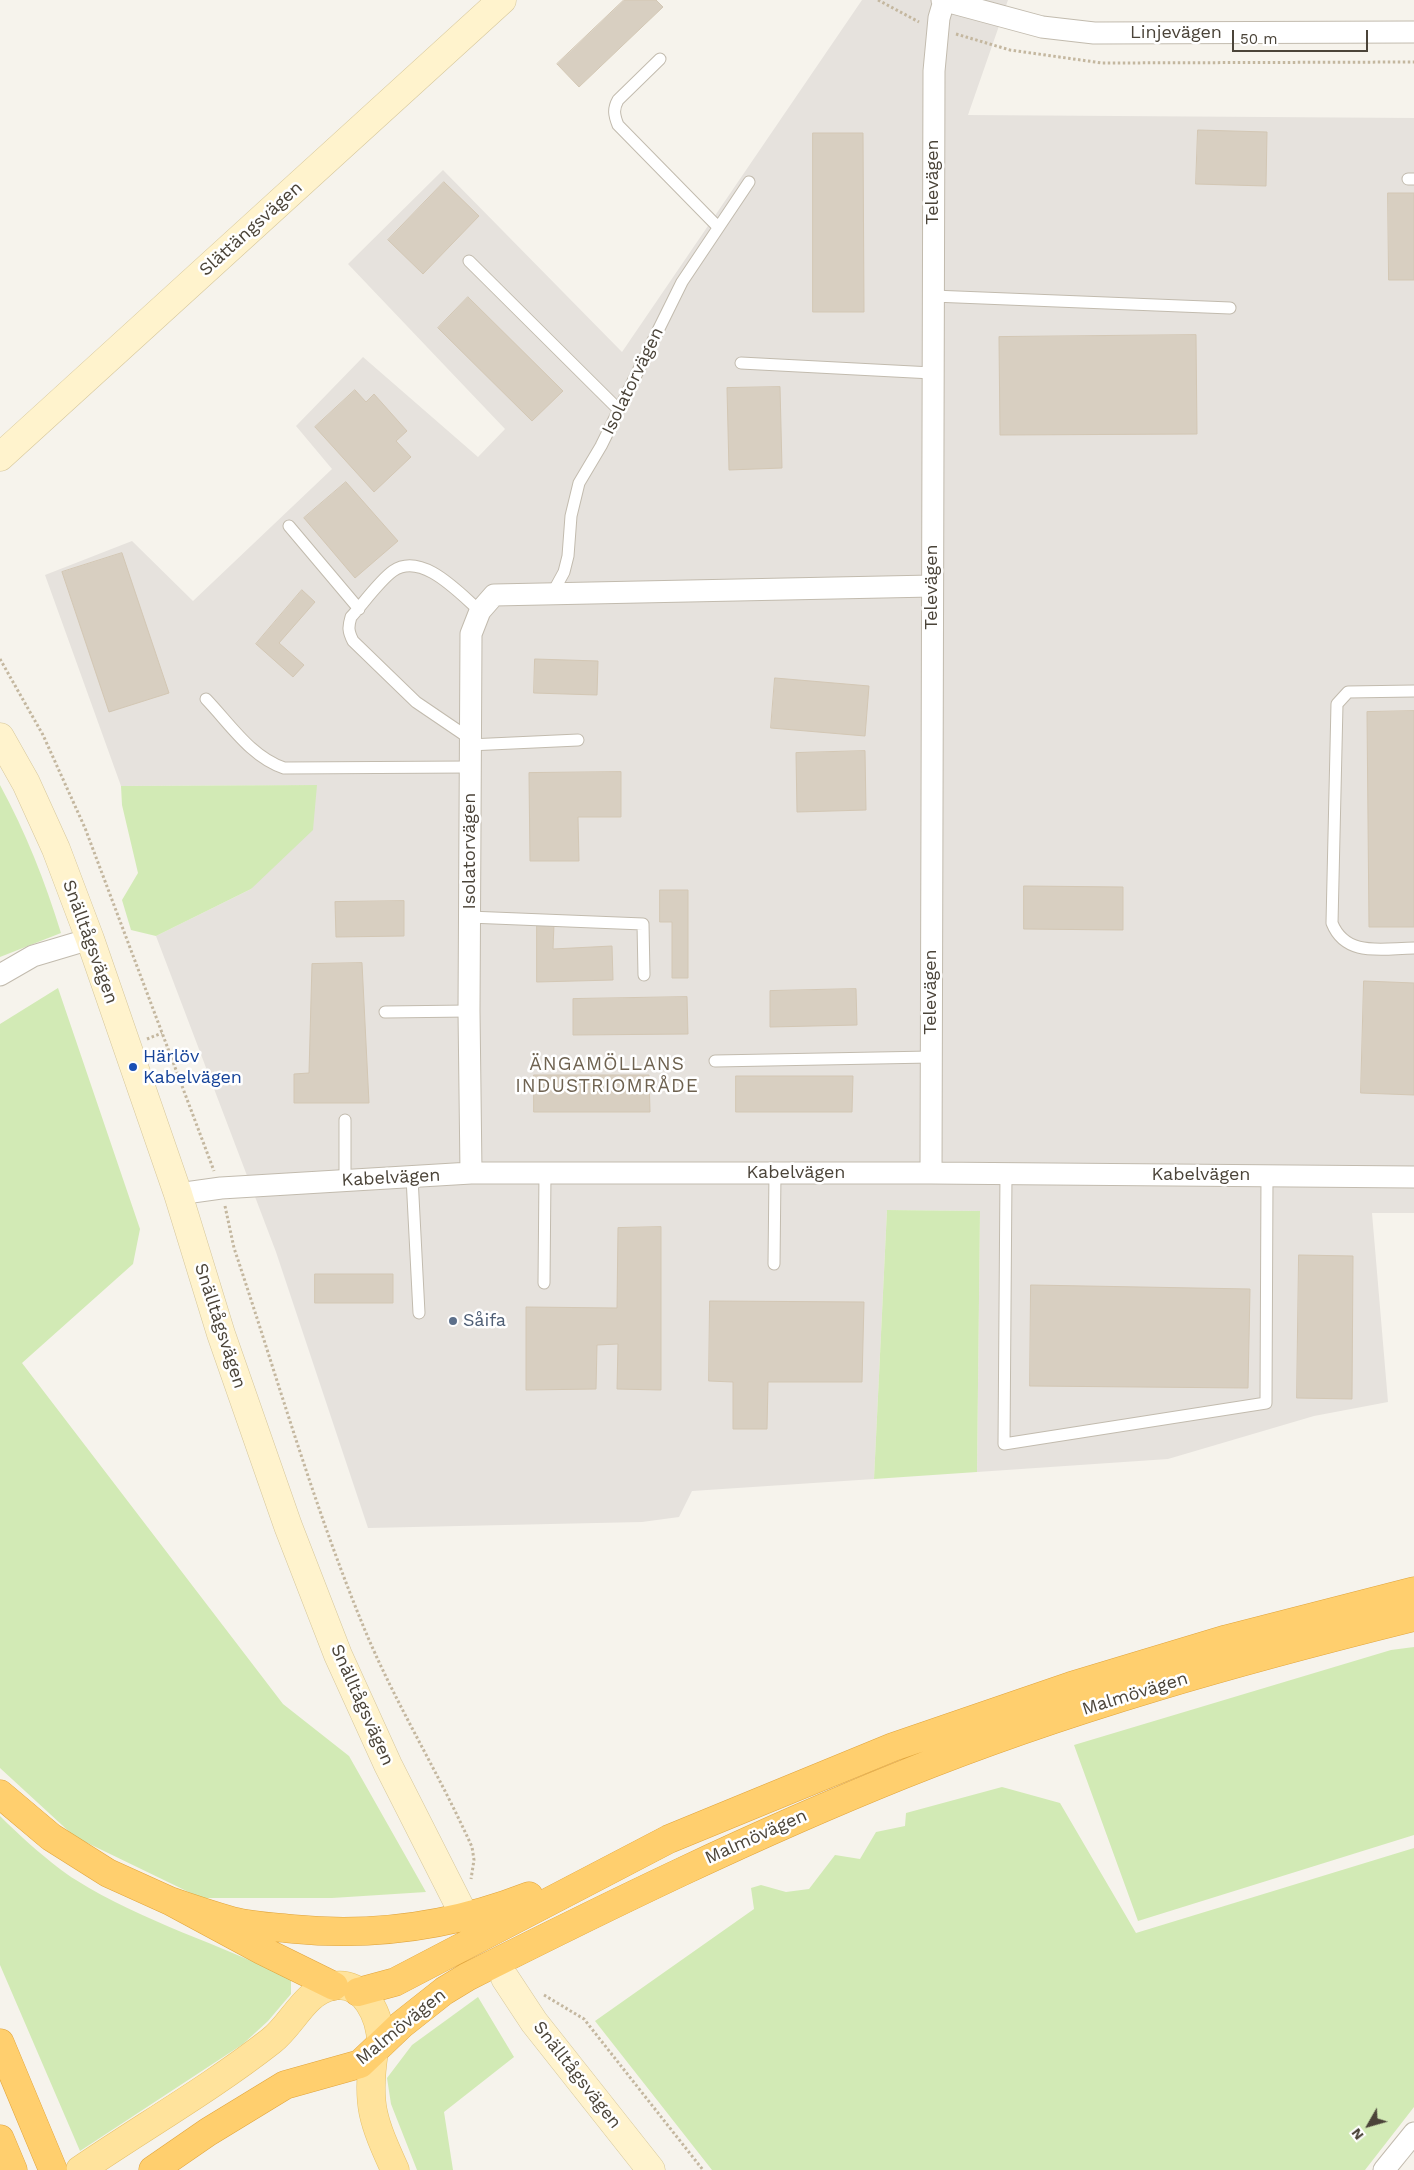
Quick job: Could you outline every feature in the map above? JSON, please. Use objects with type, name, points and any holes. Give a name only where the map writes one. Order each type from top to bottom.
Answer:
[{"type":"highway","name":"Malmövägen","points":[[346,1989],[394,1982],[669,1838],[893,1747],[1071,1686],[1227,1639],[1414,1591]]},
{"type":"highway","name":"Malmövägen","points":[[153,2170],[208,2132],[285,2085],[317,2074],[360,2064],[424,2006],[467,1977],[682,1870],[895,1778],[1063,1717],[1216,1668],[1414,1617]]},
{"type":"highway","points":[[0,1794],[26,1818],[75,1854],[108,1873],[170,1901],[261,1950],[346,1989]]},
{"type":"highway","points":[[170,1901],[233,1921],[273,1927],[326,1932],[388,1931],[432,1925],[503,1906],[669,1838]]},
{"type":"highway","points":[[0,2043],[53,2170]]},
{"type":"highway","points":[[0,2139],[13,2170]]},
{"type":"main road","points":[[80,2170],[251,2057],[279,2035],[314,1994],[346,1989],[367,2001],[379,2019],[378,2048],[370,2083],[370,2105],[377,2130],[395,2170]]},
{"type":"street","name":"Slättängsvägen","points":[[0,457],[502,0]]},
{"type":"street","name":"Linjevägen","points":[[943,1],[1042,27],[1094,33],[1414,32]]},
{"type":"street","name":"Televägen","points":[[931,1173],[934,64],[939,18],[943,1]]},
{"type":"street","name":"Isolatorvägen","points":[[471,1174],[469,1011],[470,634],[480,610],[494,595],[932,586]]},
{"type":"street","name":"Snälltågsvägen","points":[[0,737],[26,783],[56,849],[90,939],[178,1194],[224,1343],[288,1526],[338,1655],[388,1765],[460,1907]]},
{"type":"street","points":[[0,975],[32,956],[90,939]]},
{"type":"street","name":"Kabelvägen","points":[[178,1194],[221,1188],[471,1174],[1006,1173],[1414,1177]]},
{"type":"street","name":"Snälltågsvägen","points":[[505,1978],[534,2022],[651,2170]]},
{"type":"street","points":[[1384,2170],[1414,2133]]},
{"type":"lane","points":[[660,58],[618,100],[614,107],[614,116],[618,125],[718,227]]},
{"type":"lane","name":"Isolatorvägen","points":[[552,594],[564,572],[568,556],[571,516],[579,483],[682,282],[749,182]]},
{"type":"lane","points":[[469,261],[618,409]]},
{"type":"lane","points":[[933,296],[1230,308]]},
{"type":"lane","points":[[741,363],[932,373]]},
{"type":"lane","points":[[289,526],[359,608]]},
{"type":"lane","points":[[480,610],[427,568],[414,565],[392,571],[351,617],[348,633],[416,702],[469,741],[578,740]]},
{"type":"lane","points":[[1414,692],[1348,692],[1337,704],[1332,923],[1337,935],[1346,944],[1356,948],[1414,948]]},
{"type":"lane","points":[[206,699],[255,752],[268,763],[284,768],[470,767]]},
{"type":"lane","points":[[469,917],[642,924],[644,975]]},
{"type":"lane","points":[[385,1012],[469,1011]]},
{"type":"lane","points":[[715,1061],[931,1057]]},
{"type":"lane","points":[[345,1120],[345,1181]]},
{"type":"lane","points":[[544,1283],[546,1173]]},
{"type":"lane","points":[[774,1264],[775,1173]]},
{"type":"lane","points":[[1006,1173],[1004,1444],[1266,1403],[1267,1176]]},
{"type":"lane","points":[[412,1177],[419,1314]]},
{"type":"path","points":[[0,659],[42,735],[85,828],[221,1188],[234,1248],[330,1540],[362,1624],[384,1672],[472,1847],[474,1860],[471,1882]]},
{"type":"path","points":[[147,1039],[162,1033]]},
{"type":"path","points":[[539,1992],[584,2019],[703,2170]]},
{"type":"shaded area","points":[[862,0],[1008,0],[968,115],[1414,118],[1414,1213],[1372,1213],[1388,1402],[1314,1416],[1168,1459],[977,1472],[980,1211],[887,1210],[874,1479],[692,1491],[679,1517],[642,1522],[368,1528],[276,1252],[156,936],[251,889],[317,785],[121,786],[45,575],[132,541],[193,601],[332,469],[296,426],[363,357],[478,457],[505,429],[348,264],[443,170],[622,352]]},
{"type":"green space","points":[[0,785],[34,857],[61,933],[0,957]]},
{"type":"green space","points":[[317,785],[313,830],[251,889],[156,936],[131,930],[122,900],[138,873],[122,805],[121,786]]},
{"type":"green space","points":[[58,988],[140,1229],[133,1264],[22,1363],[283,1704],[349,1756],[426,1892],[332,1898],[201,1898],[75,1837],[0,1768],[0,1024]]},
{"type":"green space","points":[[887,1210],[980,1211],[977,1472],[874,1479]]},
{"type":"green space","points":[[1414,1647],[1414,1835],[1138,1921],[1074,1745],[1391,1650]]},
{"type":"green space","points":[[1002,1787],[1060,1803],[1136,1933],[1414,1848],[1414,2107],[1365,2170],[712,2170],[595,2021],[754,1909],[751,1888],[761,1885],[786,1892],[809,1889],[835,1855],[860,1859],[876,1832],[905,1826],[906,1813]]},
{"type":"green space","points":[[0,1816],[57,1867],[102,1895],[155,1921],[291,1979],[291,1994],[268,2021],[243,2044],[80,2151],[0,1965]]},
{"type":"green space","points":[[478,1997],[514,2057],[444,2112],[453,2170],[417,2170],[391,2104],[387,2078],[412,2045]]},
{"type":"building","points":[[624,0],[656,0],[663,7],[579,87],[557,64]]},
{"type":"building","points":[[1198,130],[1267,132],[1266,186],[1196,184]]},
{"type":"building","points":[[813,133],[863,133],[864,312],[813,312]]},
{"type":"building","points":[[444,182],[479,216],[423,274],[388,240]]},
{"type":"building","points":[[1388,193],[1414,193],[1414,280],[1389,280]]},
{"type":"building","points":[[468,297],[563,391],[532,421],[438,328]]},
{"type":"building","points":[[1196,335],[1197,434],[1000,435],[999,337]]},
{"type":"building","points":[[780,387],[782,468],[729,470],[727,388]]},
{"type":"building","points":[[355,390],[366,402],[374,394],[407,431],[396,441],[411,457],[374,492],[315,427]]},
{"type":"building","points":[[346,482],[398,541],[355,578],[304,518]]},
{"type":"building","points":[[122,553],[169,693],[109,712],[62,572]]},
{"type":"building","points":[[302,590],[315,602],[279,643],[304,665],[293,677],[256,644]]},
{"type":"building","points":[[535,659],[598,661],[597,695],[534,693]]},
{"type":"building","points":[[775,678],[869,686],[865,736],[771,728]]},
{"type":"building","points":[[1414,711],[1414,927],[1369,927],[1367,712]]},
{"type":"building","points":[[865,751],[866,810],[797,812],[796,753]]},
{"type":"building","points":[[621,772],[621,817],[578,817],[579,861],[530,861],[529,773]]},
{"type":"building","points":[[1024,886],[1123,887],[1123,930],[1024,929]]},
{"type":"building","points":[[660,890],[688,890],[688,978],[672,978],[672,922],[660,922]]},
{"type":"building","points":[[404,901],[404,936],[336,937],[335,902]]},
{"type":"building","points":[[537,924],[554,924],[553,949],[612,946],[613,980],[537,982]]},
{"type":"building","points":[[362,963],[369,1103],[294,1103],[294,1074],[309,1073],[312,964]]},
{"type":"building","points":[[1364,981],[1414,983],[1414,1095],[1361,1093]]},
{"type":"building","points":[[856,989],[857,1025],[770,1027],[770,991]]},
{"type":"building","points":[[687,997],[688,1034],[573,1035],[573,999]]},
{"type":"building","points":[[534,1075],[649,1075],[650,1112],[534,1112]]},
{"type":"building","points":[[736,1076],[853,1076],[852,1112],[736,1112]]},
{"type":"building","points":[[661,1227],[661,1390],[617,1389],[618,1344],[597,1345],[596,1389],[526,1390],[526,1307],[617,1308],[618,1228]]},
{"type":"building","points":[[1299,1255],[1353,1256],[1352,1399],[1297,1398]]},
{"type":"building","points":[[315,1274],[393,1274],[393,1303],[315,1303]]},
{"type":"building","points":[[1031,1285],[1250,1289],[1248,1388],[1030,1386]]},
{"type":"building","points":[[710,1301],[864,1302],[862,1382],[768,1382],[767,1429],[733,1429],[733,1382],[709,1381]]},
{"type":"place","name":"Härlöv Kabelvägen","points":[[133,1067]]},
{"type":"place","name":"Såifa","points":[[453,1321]]},
{"type":"district","name":"ÄNGAMÖLLANS INDUSTRIOMRÅDE","points":[[607,1075]]}]
